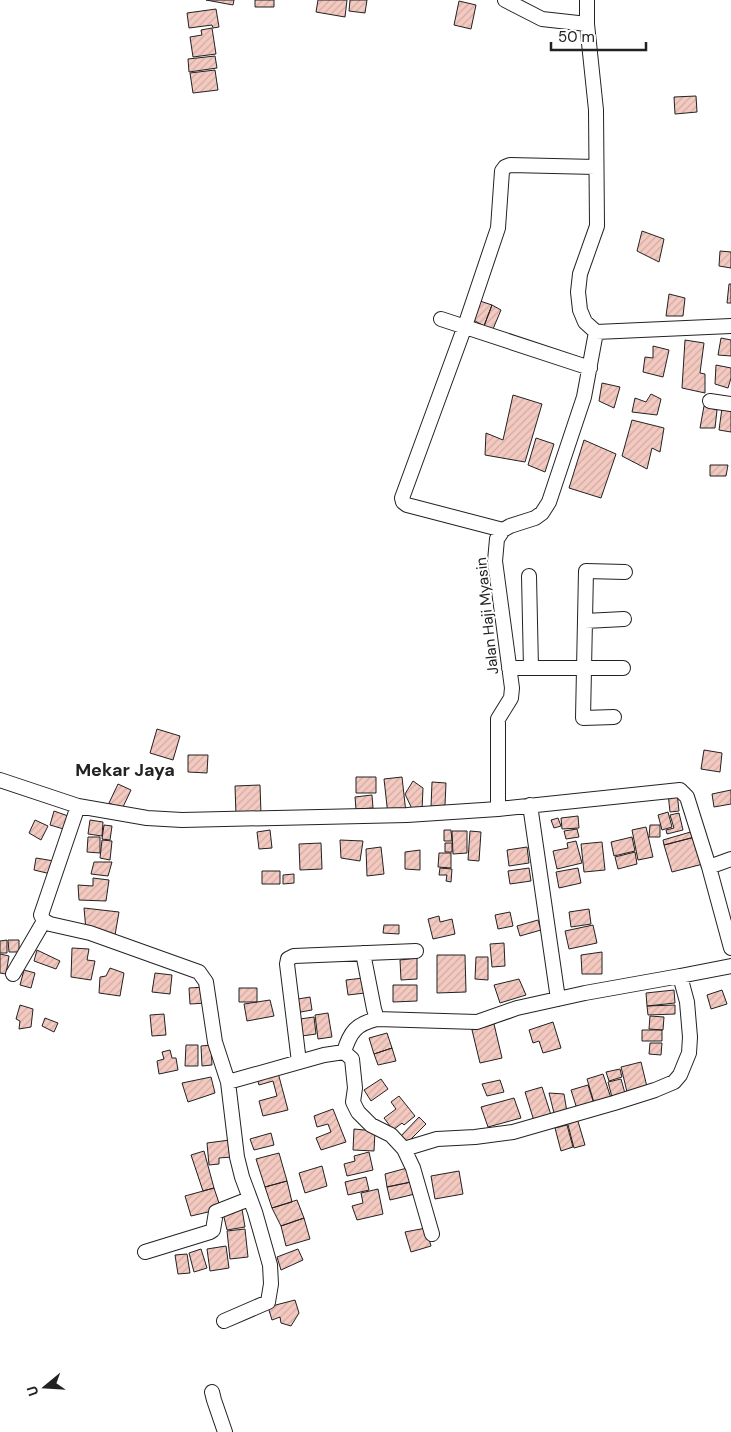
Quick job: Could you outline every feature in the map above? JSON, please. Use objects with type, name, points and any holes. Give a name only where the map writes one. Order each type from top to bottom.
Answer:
[{"type":"street","points":[[505,0],[542,19],[587,24]]},
{"type":"street","points":[[587,0],[587,24],[596,110],[597,226],[580,274],[578,292],[580,310],[585,322],[596,332],[731,326]]},
{"type":"street","points":[[596,167],[510,165],[505,167],[500,177],[498,228],[465,326],[402,498],[403,502],[407,505],[503,530],[542,514],[549,502],[584,398],[596,332]]},
{"type":"street","points":[[441,319],[590,368]]},
{"type":"street","points":[[710,401],[731,404]]},
{"type":"street","name":"Jalan Haji Myasin","points":[[498,809],[498,719],[511,698],[495,561],[497,539],[503,530]]},
{"type":"street","points":[[614,717],[584,718],[586,572],[625,572]]},
{"type":"street","points":[[529,576],[531,668]]},
{"type":"street","points":[[585,621],[624,619]]},
{"type":"street","points":[[509,668],[624,668]]},
{"type":"street","points":[[0,780],[78,806],[147,818],[182,820],[407,815],[498,809],[680,790],[687,797],[731,948]]},
{"type":"street","points":[[530,805],[558,998]]},
{"type":"street","points":[[78,806],[41,915],[44,921],[90,933],[199,972],[206,982],[215,1042],[228,1082],[237,1157],[264,1242],[272,1276],[268,1302],[224,1321]]},
{"type":"street","points":[[709,868],[731,859]]},
{"type":"street","points":[[13,974],[44,921]]},
{"type":"street","points":[[300,1062],[288,960],[294,956],[416,951]]},
{"type":"street","points":[[363,953],[377,1019]]},
{"type":"street","points":[[344,1052],[358,1029],[377,1019],[477,1022],[517,1008],[558,998],[731,966]]},
{"type":"street","points":[[404,1149],[438,1139],[476,1137],[513,1132],[614,1104],[674,1082],[680,1076],[689,1053],[690,1037],[690,1021],[680,976]]},
{"type":"street","points":[[228,1082],[324,1055],[344,1052],[352,1059],[355,1088],[353,1102],[358,1112],[371,1125],[391,1135],[404,1149],[413,1168],[432,1234]]},
{"type":"street","points":[[146,1252],[210,1232],[213,1230],[216,1212],[249,1199]]},
{"type":"street","points":[[213,1396],[226,1432]]},
{"type":"building","points":[[206,0],[234,0],[233,5]]},
{"type":"building","points":[[255,0],[274,0],[274,7],[255,7]]},
{"type":"building","points":[[318,0],[347,0],[345,17],[316,12]]},
{"type":"building","points":[[350,0],[367,0],[365,13],[349,11]]},
{"type":"building","points":[[459,1],[476,5],[471,29],[454,25]]},
{"type":"building","points":[[216,9],[219,27],[213,28],[212,25],[189,28],[187,13]]},
{"type":"building","points":[[212,28],[216,54],[193,57],[190,37],[202,35],[201,30]]},
{"type":"building","points":[[215,56],[217,68],[189,72],[188,59]]},
{"type":"building","points":[[215,70],[218,90],[193,93],[190,73]]},
{"type":"building","points":[[696,96],[697,112],[675,114],[674,97]]},
{"type":"building","points":[[642,231],[664,239],[659,262],[637,251]]},
{"type":"building","points":[[720,251],[731,252],[731,268],[719,266]]},
{"type":"building","points":[[729,284],[731,284],[731,303],[727,303]]},
{"type":"building","points":[[669,294],[685,298],[683,316],[666,316]]},
{"type":"building","points":[[477,300],[492,305],[484,326],[470,318]]},
{"type":"building","points":[[492,305],[501,310],[493,329],[484,326]]},
{"type":"building","points":[[721,338],[731,340],[731,356],[718,355]]},
{"type":"building","points":[[685,340],[704,343],[700,373],[705,374],[705,393],[682,388]]},
{"type":"building","points":[[653,346],[669,350],[663,377],[643,372],[645,357],[653,358]]},
{"type":"building","points":[[716,365],[731,368],[728,388],[715,384]]},
{"type":"building","points":[[602,383],[620,387],[614,408],[599,401]]},
{"type":"building","points":[[651,394],[661,399],[657,415],[632,412],[635,398],[646,402]]},
{"type":"building","points":[[513,395],[542,404],[525,462],[485,455],[486,433],[503,440]]},
{"type":"building","points":[[704,406],[717,410],[715,428],[700,428]]},
{"type":"building","points":[[722,408],[731,409],[731,432],[719,430]]},
{"type":"building","points":[[632,420],[664,428],[660,452],[652,448],[647,469],[622,456]]},
{"type":"building","points":[[536,438],[554,444],[545,472],[528,465]]},
{"type":"building","points":[[584,440],[616,454],[601,498],[569,488]]},
{"type":"building","points":[[710,465],[728,465],[726,476],[710,476]]},
{"type":"building","points":[[157,729],[180,736],[173,760],[150,753]]},
{"type":"building","points":[[704,750],[722,753],[720,772],[701,769]]},
{"type":"building","points":[[188,755],[208,755],[207,773],[188,772]]},
{"type":"building","points":[[356,777],[376,777],[376,793],[356,793]]},
{"type":"building","points":[[402,777],[406,813],[388,815],[384,779]]},
{"type":"building","points":[[413,781],[423,788],[422,810],[413,811],[405,794]]},
{"type":"building","points":[[432,782],[446,783],[445,805],[431,807]]},
{"type":"building","points":[[118,784],[131,790],[122,809],[109,803]]},
{"type":"building","points":[[260,785],[261,814],[236,815],[235,786]]},
{"type":"building","points":[[731,790],[731,804],[714,807],[712,794]]},
{"type":"building","points":[[677,792],[679,811],[670,812],[668,793]]},
{"type":"building","points":[[372,795],[373,808],[356,809],[355,797]]},
{"type":"building","points":[[54,811],[71,817],[67,830],[50,825]]},
{"type":"building","points":[[668,812],[672,827],[662,830],[658,815]]},
{"type":"building","points":[[679,813],[683,830],[667,834],[666,830],[674,828],[670,815]]},
{"type":"building","points":[[578,816],[579,828],[562,829],[561,818]]},
{"type":"building","points":[[558,818],[561,826],[554,828],[551,820]]},
{"type":"building","points":[[35,820],[48,826],[41,840],[29,833]]},
{"type":"building","points":[[90,820],[103,822],[102,836],[88,834]]},
{"type":"building","points":[[104,825],[112,826],[110,840],[102,839]]},
{"type":"building","points":[[650,825],[660,825],[660,837],[649,837]]},
{"type":"building","points":[[646,827],[653,857],[638,860],[632,830]]},
{"type":"building","points":[[577,829],[579,837],[566,839],[564,831]]},
{"type":"building","points":[[270,830],[272,848],[259,849],[257,832]]},
{"type":"building","points":[[444,830],[451,830],[452,841],[444,841]]},
{"type":"building","points":[[452,831],[467,831],[467,853],[453,854]]},
{"type":"building","points":[[470,831],[481,832],[479,861],[468,860]]},
{"type":"building","points":[[694,831],[695,837],[664,845],[663,840]]},
{"type":"building","points":[[88,837],[100,837],[100,853],[87,852]]},
{"type":"building","points":[[632,837],[635,851],[614,856],[611,842]]},
{"type":"building","points":[[695,837],[703,864],[672,872],[664,845]]},
{"type":"building","points":[[102,840],[112,841],[110,860],[100,858]]},
{"type":"building","points":[[340,840],[363,841],[360,861],[341,858]]},
{"type":"building","points":[[576,841],[582,863],[557,869],[553,851],[568,848],[567,843]]},
{"type":"building","points":[[602,842],[605,870],[584,872],[581,844]]},
{"type":"building","points":[[321,843],[322,869],[300,870],[299,844]]},
{"type":"building","points":[[445,843],[452,843],[452,852],[445,852]]},
{"type":"building","points":[[381,847],[384,874],[367,876],[366,849]]},
{"type":"building","points":[[527,847],[529,863],[509,866],[507,850]]},
{"type":"building","points":[[420,850],[420,870],[405,869],[405,852]]},
{"type":"building","points":[[635,852],[637,864],[618,869],[615,857]]},
{"type":"building","points":[[439,853],[451,853],[451,868],[438,867]]},
{"type":"building","points":[[36,858],[54,861],[51,874],[34,870]]},
{"type":"building","points":[[94,862],[112,862],[108,876],[91,874]]},
{"type":"building","points":[[440,868],[452,869],[451,882],[446,881],[447,875],[439,875]]},
{"type":"building","points":[[529,868],[531,881],[510,884],[508,871]]},
{"type":"building","points":[[578,868],[581,883],[559,888],[556,872]]},
{"type":"building","points":[[262,871],[280,871],[280,884],[262,884]]},
{"type":"building","points":[[294,874],[294,883],[283,884],[283,875]]},
{"type":"building","points":[[93,878],[109,880],[106,901],[79,900],[78,885],[93,886]]},
{"type":"building","points":[[84,908],[119,912],[115,935],[86,930]]},
{"type":"building","points":[[589,909],[591,924],[571,927],[569,912]]},
{"type":"building","points":[[510,912],[513,926],[498,929],[495,915]]},
{"type":"building","points":[[439,916],[440,922],[452,919],[455,934],[433,939],[428,919]]},
{"type":"building","points":[[538,920],[541,930],[520,936],[517,926]]},
{"type":"building","points":[[384,925],[399,925],[399,934],[383,933]]},
{"type":"building","points":[[593,925],[597,943],[569,949],[565,931]]},
{"type":"building","points":[[7,940],[7,953],[0,953],[0,941]]},
{"type":"building","points":[[8,940],[19,940],[19,952],[9,952]]},
{"type":"building","points":[[504,943],[505,966],[492,967],[490,944]]},
{"type":"building","points":[[72,948],[89,949],[87,960],[95,961],[91,980],[71,977]]},
{"type":"building","points":[[37,950],[60,961],[56,969],[34,961]]},
{"type":"building","points":[[602,952],[602,974],[582,974],[581,955]]},
{"type":"building","points":[[0,954],[9,956],[6,974],[0,973]]},
{"type":"building","points":[[437,955],[465,955],[466,992],[437,993]]},
{"type":"building","points":[[476,957],[488,957],[488,980],[475,979]]},
{"type":"building","points":[[417,958],[417,979],[401,980],[400,960]]},
{"type":"building","points":[[110,968],[124,973],[120,996],[99,993],[100,977],[106,976]]},
{"type":"building","points":[[24,970],[35,973],[31,988],[20,985]]},
{"type":"building","points":[[155,973],[172,975],[170,994],[152,992]]},
{"type":"building","points":[[363,978],[365,993],[348,995],[346,980]]},
{"type":"building","points":[[519,979],[526,995],[500,1003],[494,985]]},
{"type":"building","points":[[393,985],[417,985],[417,1001],[393,1002]]},
{"type":"building","points":[[206,987],[207,1003],[190,1004],[189,988]]},
{"type":"building","points":[[239,988],[257,988],[257,1002],[239,1002]]},
{"type":"building","points":[[674,990],[675,1003],[647,1006],[646,993]]},
{"type":"building","points":[[722,990],[727,1004],[711,1009],[707,995]]},
{"type":"building","points":[[310,997],[312,1010],[295,1013],[292,1000]]},
{"type":"building","points":[[270,1000],[274,1016],[247,1021],[244,1004]]},
{"type":"building","points":[[20,1005],[33,1009],[31,1027],[19,1029],[20,1021],[16,1019]]},
{"type":"building","points":[[675,1005],[675,1014],[648,1015],[647,1006]]},
{"type":"building","points":[[328,1013],[332,1037],[318,1039],[315,1015]]},
{"type":"building","points":[[164,1014],[166,1035],[152,1036],[150,1015]]},
{"type":"building","points":[[650,1016],[664,1017],[663,1030],[649,1029]]},
{"type":"building","points":[[314,1017],[316,1034],[302,1036],[300,1019]]},
{"type":"building","points":[[45,1018],[58,1023],[54,1032],[42,1026]]},
{"type":"building","points":[[553,1022],[561,1048],[543,1053],[539,1041],[533,1043],[529,1030]]},
{"type":"building","points":[[494,1024],[502,1058],[480,1063],[472,1030]]},
{"type":"building","points":[[642,1030],[662,1030],[662,1041],[642,1041]]},
{"type":"building","points":[[387,1033],[392,1048],[374,1054],[369,1038]]},
{"type":"building","points":[[650,1043],[662,1043],[661,1055],[649,1054]]},
{"type":"building","points":[[186,1045],[198,1045],[198,1066],[185,1066]]},
{"type":"building","points":[[211,1045],[212,1065],[202,1066],[201,1046]]},
{"type":"building","points":[[392,1048],[396,1061],[378,1065],[374,1054]]},
{"type":"building","points":[[170,1050],[172,1058],[176,1058],[178,1070],[159,1074],[157,1061],[164,1059],[162,1052]]},
{"type":"building","points":[[641,1062],[648,1091],[628,1096],[621,1067]]},
{"type":"building","points":[[277,1069],[288,1110],[263,1116],[259,1101],[277,1096],[273,1081],[259,1085],[256,1075]]},
{"type":"building","points":[[620,1069],[622,1077],[609,1081],[606,1072]]},
{"type":"building","points":[[603,1074],[612,1101],[595,1106],[587,1079]]},
{"type":"building","points":[[211,1077],[215,1093],[188,1102],[182,1083]]},
{"type":"building","points":[[381,1079],[388,1089],[371,1101],[364,1090]]},
{"type":"building","points":[[621,1079],[626,1097],[613,1101],[608,1082]]},
{"type":"building","points":[[500,1080],[504,1092],[487,1096],[482,1084]]},
{"type":"building","points":[[588,1085],[594,1104],[577,1109],[571,1090]]},
{"type":"building","points":[[542,1087],[551,1115],[534,1121],[525,1092]]},
{"type":"building","points":[[549,1093],[564,1094],[567,1112],[554,1113]]},
{"type":"building","points":[[399,1096],[415,1116],[404,1125],[402,1123],[393,1130],[384,1118],[396,1109],[391,1102]]},
{"type":"building","points":[[514,1098],[521,1118],[488,1127],[481,1107]]},
{"type":"building","points":[[333,1109],[346,1142],[321,1150],[316,1138],[331,1132],[328,1124],[317,1127],[314,1116]]},
{"type":"building","points":[[419,1117],[426,1124],[406,1144],[399,1138]]},
{"type":"building","points":[[577,1118],[585,1145],[574,1148],[567,1121]]},
{"type":"building","points":[[567,1125],[573,1147],[561,1151],[555,1128]]},
{"type":"building","points":[[354,1129],[375,1131],[374,1151],[353,1150]]},
{"type":"building","points":[[271,1133],[274,1145],[254,1150],[250,1139]]},
{"type":"building","points":[[230,1140],[232,1157],[219,1158],[219,1164],[209,1165],[207,1143]]},
{"type":"building","points":[[204,1151],[214,1188],[203,1191],[191,1155]]},
{"type":"building","points":[[369,1152],[373,1170],[347,1176],[344,1164],[355,1161],[354,1156]]},
{"type":"building","points":[[279,1153],[287,1181],[265,1187],[256,1159]]},
{"type":"building","points":[[322,1166],[327,1186],[305,1193],[299,1173]]},
{"type":"building","points":[[407,1168],[411,1182],[387,1187],[385,1174]]},
{"type":"building","points":[[459,1171],[463,1194],[435,1199],[431,1176]]},
{"type":"building","points":[[366,1177],[369,1190],[348,1195],[345,1182]]},
{"type":"building","points":[[287,1181],[292,1202],[272,1208],[265,1187]]},
{"type":"building","points":[[411,1182],[415,1194],[390,1200],[387,1187]]},
{"type":"building","points":[[214,1188],[221,1209],[191,1216],[185,1196]]},
{"type":"building","points":[[378,1189],[383,1214],[357,1220],[352,1206],[363,1203],[361,1193]]},
{"type":"building","points":[[297,1200],[304,1218],[281,1226],[272,1208]]},
{"type":"building","points":[[242,1209],[245,1227],[227,1230],[223,1213]]},
{"type":"building","points":[[304,1218],[310,1239],[286,1246],[281,1226]]},
{"type":"building","points":[[426,1228],[431,1246],[411,1252],[405,1232]]},
{"type":"building","points":[[245,1229],[248,1257],[230,1259],[227,1231]]},
{"type":"building","points":[[226,1246],[229,1268],[210,1271],[207,1249]]},
{"type":"building","points":[[201,1249],[207,1268],[194,1272],[189,1253]]},
{"type":"building","points":[[298,1249],[303,1260],[281,1270],[277,1257]]},
{"type":"building","points":[[187,1254],[190,1273],[178,1274],[175,1255]]},
{"type":"building","points":[[295,1300],[299,1313],[291,1326],[281,1323],[280,1317],[272,1320],[268,1307]]},
{"type":"district","name":"Mekar Jaya","points":[[125,770]]}]
